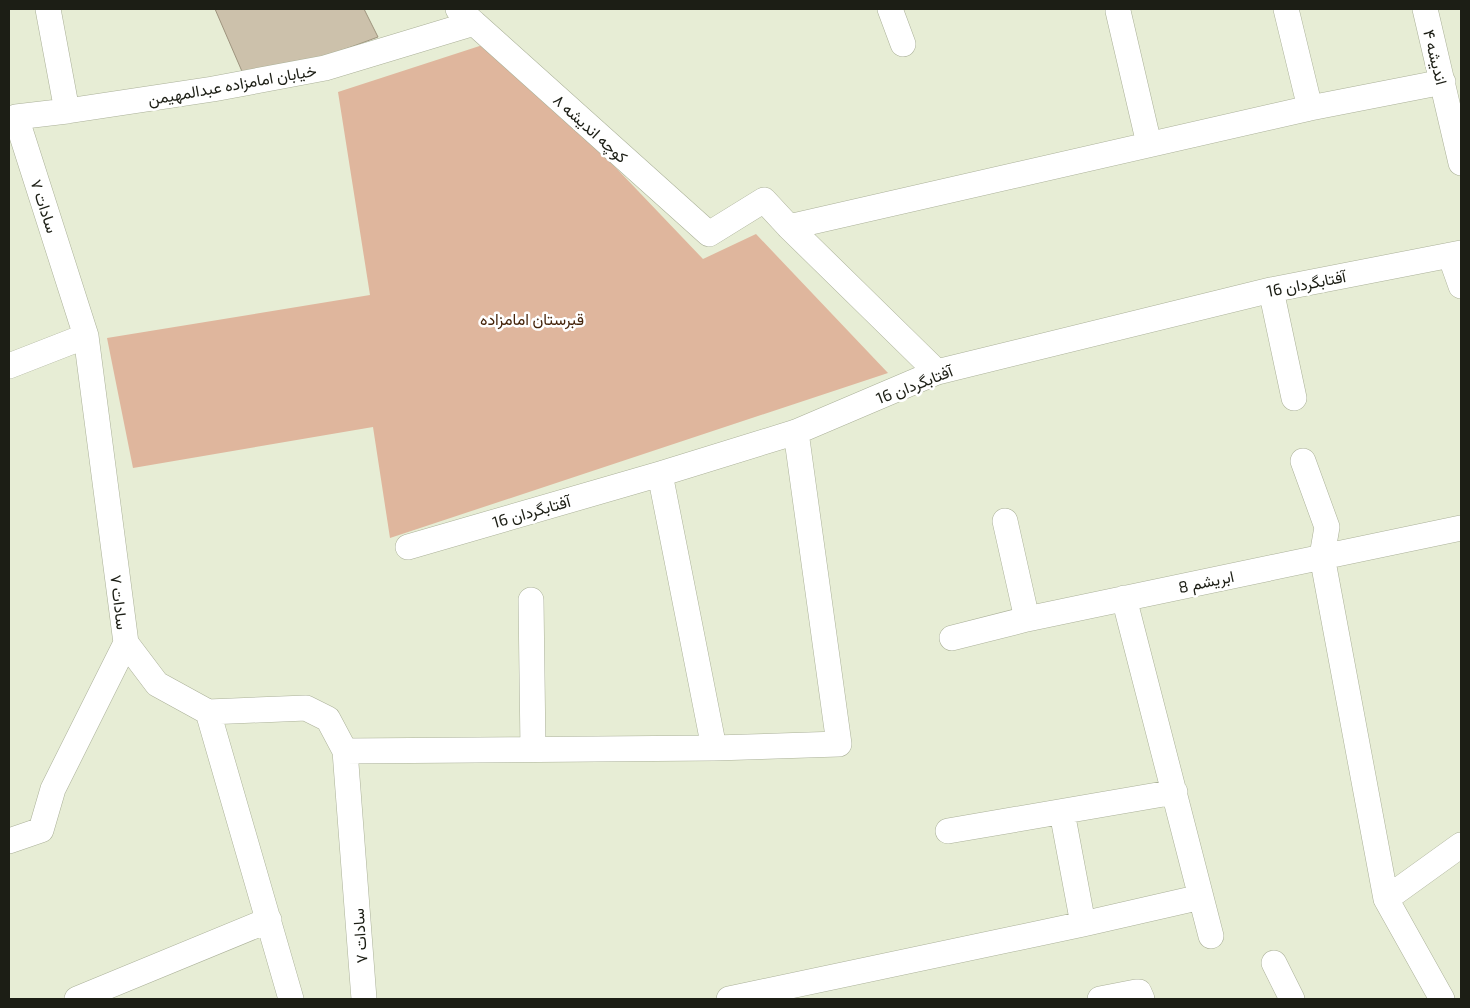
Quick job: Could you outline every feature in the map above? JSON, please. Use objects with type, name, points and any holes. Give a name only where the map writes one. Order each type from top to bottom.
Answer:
[{"type":"street","points":[[48,9],[67,112]]},
{"type":"street","points":[[890,9],[903,44]]},
{"type":"street","points":[[1286,9],[1310,108]]},
{"type":"street","name":"اندیشه ۴","points":[[1425,9],[1442,82],[1456,120],[1461,163]]},
{"type":"street","points":[[1118,11],[1149,144]]},
{"type":"street","name":"خیابان امامزاده عبدالمهیمن","points":[[13,118],[67,112],[213,89],[325,68],[466,16]]},
{"type":"street","name":"کوچه اندیشه ۸","points":[[466,16],[709,234],[764,200],[789,227]]},
{"type":"street","points":[[789,227],[1310,108],[1442,82]]},
{"type":"street","name":"سادات ۷","points":[[13,118],[86,336],[126,643],[158,684],[208,712],[306,708],[328,719],[345,751],[364,999]]},
{"type":"street","points":[[789,227],[937,372]]},
{"type":"street","points":[[1456,254],[1461,286]]},
{"type":"street","name":"آفتابگردان 16","points":[[408,547],[660,474],[796,432],[937,372],[1271,290],[1456,254]]},
{"type":"street","points":[[1271,290],[1294,398]]},
{"type":"street","points":[[9,366],[86,336]]},
{"type":"street","points":[[345,751],[714,748],[839,744],[796,432]]},
{"type":"street","points":[[1303,461],[1327,527],[1322,556],[1386,899],[1442,999]]},
{"type":"street","points":[[660,474],[714,748]]},
{"type":"street","points":[[1005,520],[1027,619]]},
{"type":"street","name":"ابریشم 8","points":[[952,638],[1027,619],[1124,598],[1461,528]]},
{"type":"street","points":[[1124,598],[1211,936]]},
{"type":"street","points":[[531,600],[533,749]]},
{"type":"street","points":[[9,842],[41,830],[53,789],[126,643]]},
{"type":"street","points":[[208,712],[291,999]]},
{"type":"street","points":[[948,831],[1175,792]]},
{"type":"street","points":[[1062,812],[1083,924]]},
{"type":"street","points":[[1386,899],[1461,845]]},
{"type":"street","points":[[729,999],[1201,897]]},
{"type":"street","points":[[77,999],[269,920]]},
{"type":"street","points":[[1274,963],[1292,999]]},
{"type":"street","points":[[1100,999],[1136,992],[1139,992],[1142,999]]},
{"type":"green space","name":"قبرستان امامزاده","points":[[495,41],[703,259],[756,234],[888,373],[390,538],[373,427],[133,468],[107,338],[370,295],[338,92]]},
{"type":"building","points":[[215,9],[364,9],[378,37],[302,65],[244,76]]}]
